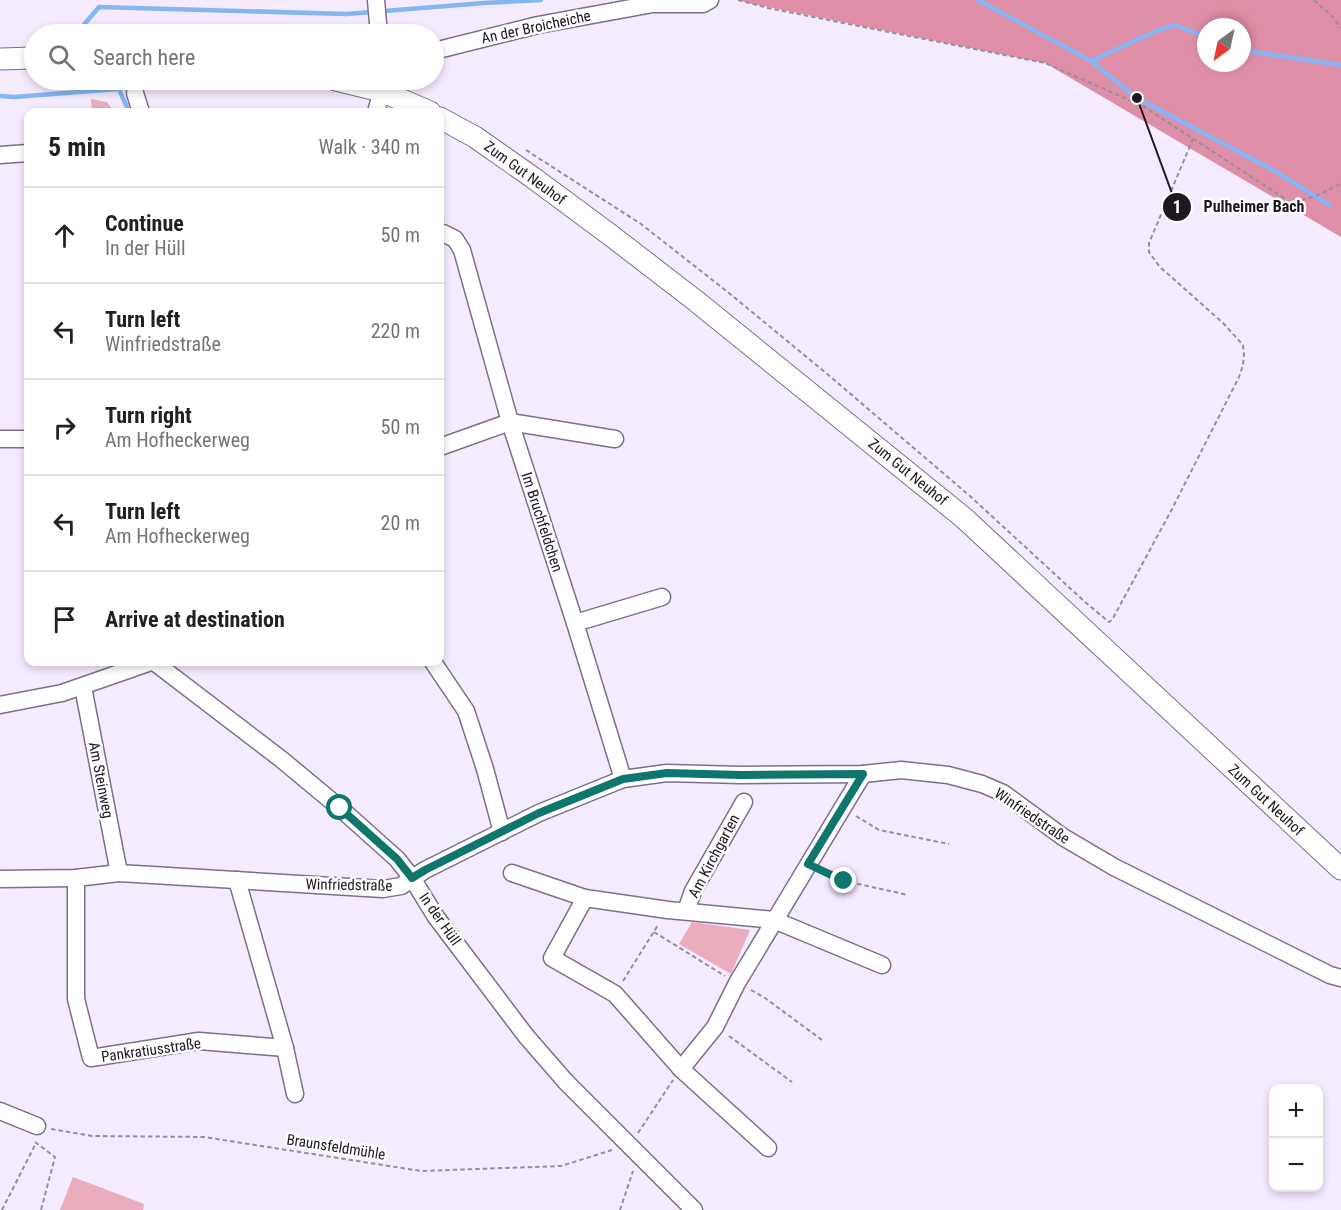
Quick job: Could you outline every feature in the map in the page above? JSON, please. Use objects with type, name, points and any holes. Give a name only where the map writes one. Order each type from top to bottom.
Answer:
[{"type":"main road","points":[[0,59],[24,58]]},
{"type":"main road","points":[[392,90],[423,108]]},
{"type":"main road","name":"Zum Gut Neuhof","points":[[444,119],[475,137],[532,177],[653,268],[964,518],[1341,870]]},
{"type":"street","points":[[376,0],[378,24]]},
{"type":"street","name":"An der Broicheiche","points":[[444,48],[538,25],[653,4],[703,4],[710,0]]},
{"type":"street","points":[[377,108],[382,90]]},
{"type":"street","points":[[135,93],[140,108]]},
{"type":"street","points":[[0,155],[24,153]]},
{"type":"street","name":"Im Bruchfeldchen","points":[[444,233],[455,239],[462,250],[510,422],[623,779]]},
{"type":"street","points":[[444,446],[510,422],[615,439]]},
{"type":"street","points":[[0,439],[24,439]]},
{"type":"street","points":[[575,623],[662,597]]},
{"type":"street","points":[[0,705],[62,693],[150,666]]},
{"type":"street","name":"In der Hüll","points":[[164,666],[307,780],[397,859],[412,878],[436,917],[526,1036],[566,1082],[694,1210]]},
{"type":"street","points":[[436,666],[466,711],[502,832]]},
{"type":"street","name":"Am Steinweg","points":[[83,687],[119,873]]},
{"type":"street","name":"Winfriedstraße","points":[[0,879],[76,878],[119,873],[383,889],[400,886],[425,870],[539,813],[623,779],[667,773],[863,774],[902,770],[948,775],[982,784],[1003,793],[1063,837],[1114,867],[1320,970],[1341,978]]},
{"type":"street","points":[[681,1069],[715,1027],[737,982],[863,774]]},
{"type":"street","name":"Am Kirchgarten","points":[[686,911],[693,891],[714,851],[744,802]]},
{"type":"street","name":"Am Kirchgarten","points":[[512,873],[585,898],[668,910],[774,920],[882,965]]},
{"type":"street","name":"Pankratiusstraße","points":[[76,878],[76,999],[91,1058],[199,1041],[285,1048]]},
{"type":"street","points":[[237,880],[285,1048],[295,1094]]},
{"type":"street","points":[[585,898],[552,958],[615,994],[681,1069],[768,1148]]},
{"type":"street","points":[[0,1110],[36,1135]]},
{"type":"path","points":[[738,0],[768,8],[1045,63],[1143,106],[1290,202],[1307,200],[1341,183]]},
{"type":"path","points":[[1314,0],[1332,16],[1341,28]]},
{"type":"path","points":[[524,148],[641,224],[729,294],[832,378],[971,497],[1109,622],[1172,509],[1243,365],[1243,345],[1224,324],[1159,266],[1149,252],[1149,243],[1193,139]]},
{"type":"path","points":[[843,807],[879,830],[949,844]]},
{"type":"path","points":[[808,864],[844,881],[908,895]]},
{"type":"path","points":[[615,994],[668,910]]},
{"type":"path","points":[[654,932],[765,998],[822,1040]]},
{"type":"path","points":[[715,1027],[792,1082]]},
{"type":"path","points":[[620,1210],[634,1168],[630,1145],[681,1069]]},
{"type":"path","points":[[2,1210],[36,1135]]},
{"type":"path","name":"Braunsfeldmühle","points":[[36,1135],[204,1137],[421,1171],[561,1166],[630,1145]]},
{"type":"path","points":[[41,1210],[55,1157]]},
{"type":"shaded area","points":[[740,0],[1341,0],[1341,237],[1045,63]]},
{"type":"shaded area","points":[[91,99],[107,102],[111,108],[92,108]]},
{"type":"shaded area","points":[[692,922],[750,930],[731,974],[679,944]]},
{"type":"shaded area","points":[[73,1177],[144,1204],[143,1210],[60,1210]]},
{"type":"waterway","points":[[85,24],[99,7],[347,14],[541,0]]},
{"type":"waterway","points":[[978,0],[1091,61],[1137,98],[1275,171],[1329,205]]},
{"type":"waterway","points":[[1091,61],[1156,31],[1175,25],[1197,34]]},
{"type":"waterway","points":[[1251,51],[1341,65]]},
{"type":"waterway","points":[[0,96],[106,90]]},
{"type":"waterway","points":[[119,90],[127,108]]},
{"type":"place","name":"Pulheimer Bach","points":[[1137,98]]},
{"type":"route","points":[[340,808],[397,859],[412,878],[539,813],[623,779],[667,773],[863,774],[808,864],[844,881]]}]
